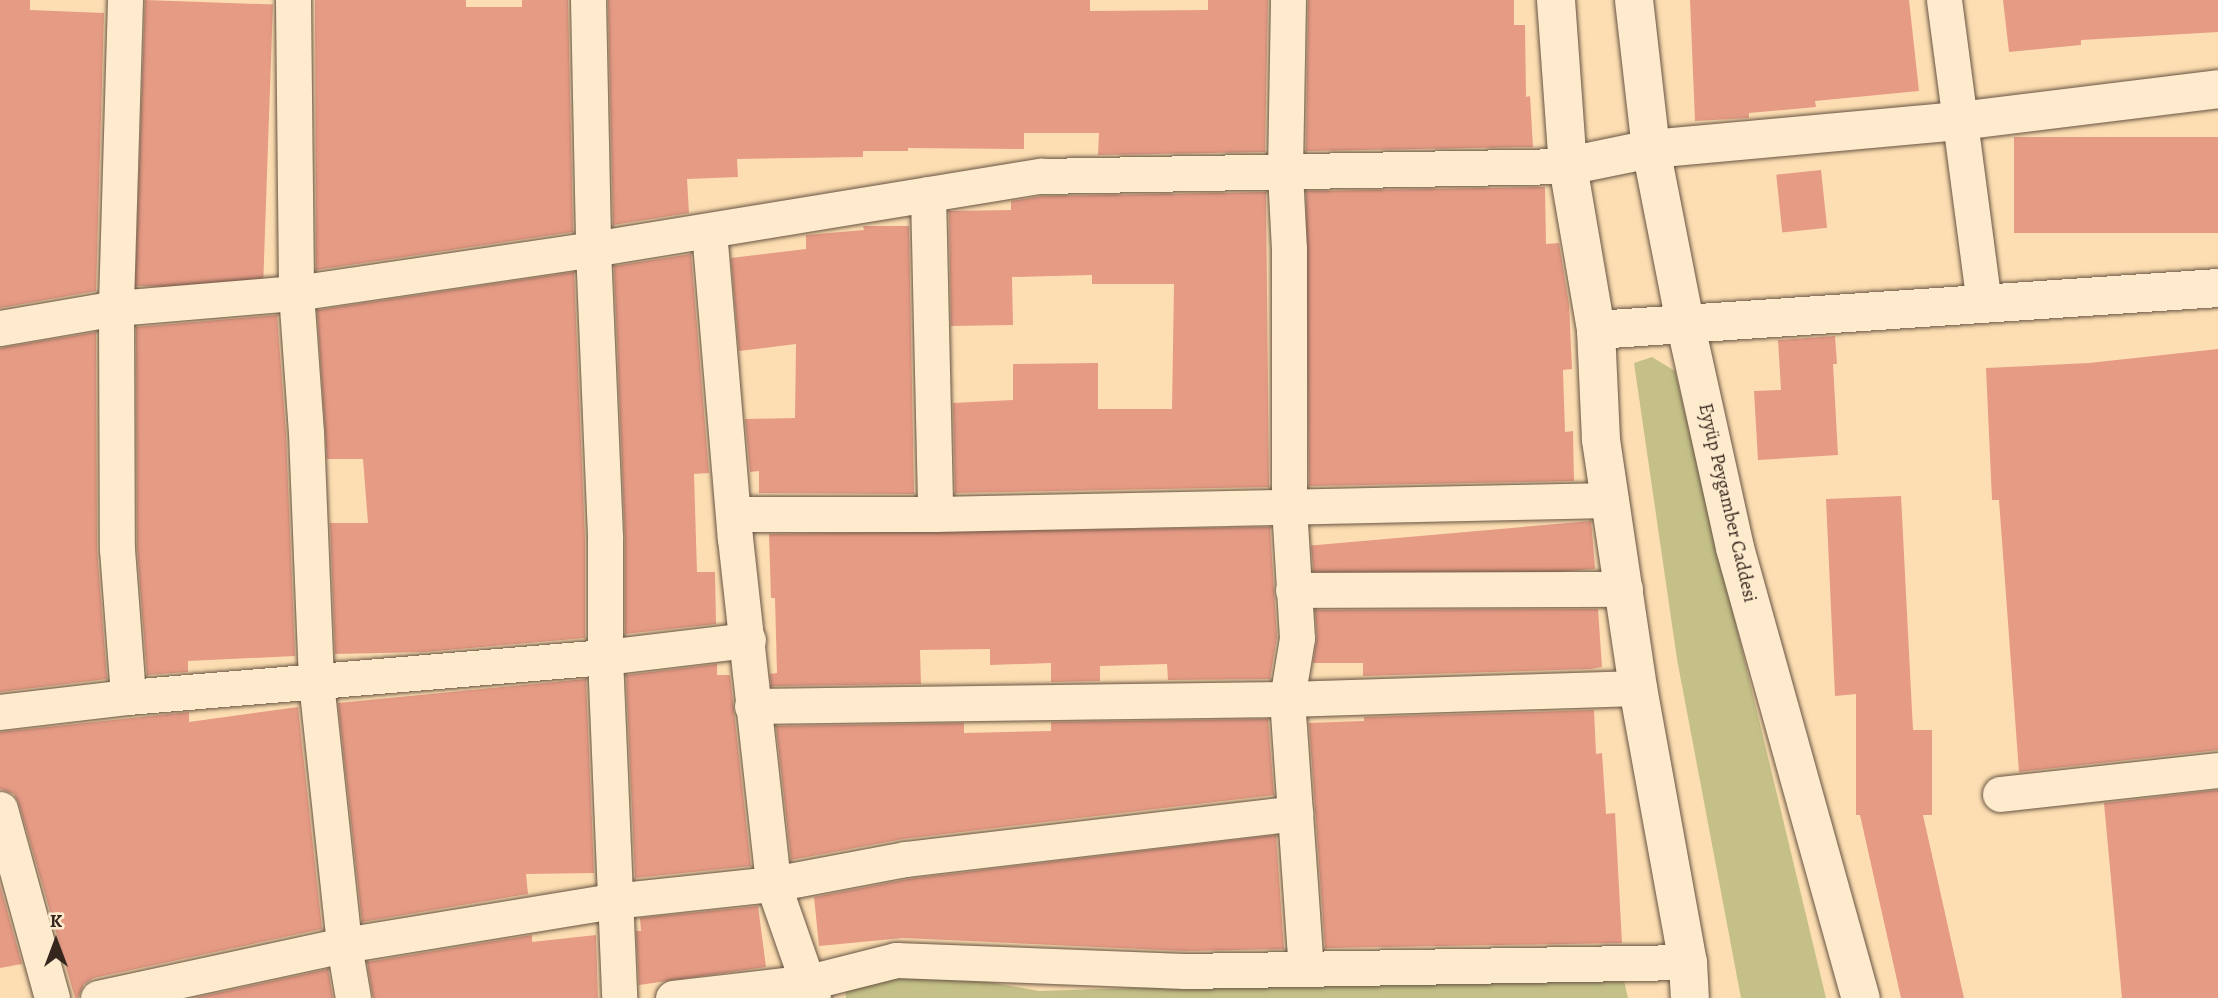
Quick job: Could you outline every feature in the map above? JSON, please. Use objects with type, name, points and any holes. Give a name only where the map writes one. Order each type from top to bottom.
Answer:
[{"type":"main road","points":[[1556,0],[1568,166],[1595,330],[1601,440],[1638,688],[1689,980]]},
{"type":"main road","name":"Eyyüp Peygamber Caddesi","points":[[1634,0],[1651,149],[1685,321],[1735,548],[1861,998]]},
{"type":"main road","points":[[1568,166],[1651,149],[1959,121],[2218,89]]},
{"type":"main road","points":[[1595,330],[1685,321],[1938,308],[1984,302],[2218,288]]},
{"type":"street","points":[[125,0],[116,308],[117,549],[128,697]]},
{"type":"street","points":[[293,0],[296,293],[306,445],[316,682],[344,945],[353,998]]},
{"type":"street","points":[[588,0],[593,249],[605,539],[605,657],[613,901],[620,998]]},
{"type":"street","points":[[1288,0],[1285,173],[1289,249],[1289,507],[1297,638],[1287,699],[1306,968]]},
{"type":"street","points":[[1944,0],[1984,302]]},
{"type":"street","points":[[0,328],[116,308],[296,293],[709,231],[1041,176],[1568,166]]},
{"type":"street","points":[[928,194],[935,514]]},
{"type":"street","points":[[709,231],[752,706],[773,884],[811,990]]},
{"type":"street","points":[[735,514],[935,514],[1611,500]]},
{"type":"street","points":[[1293,590],[1625,589]]},
{"type":"street","points":[[0,712],[128,697],[605,657],[748,640]]},
{"type":"street","points":[[752,706],[1287,699],[1638,688]]},
{"type":"street","points":[[2000,794],[2218,770]]},
{"type":"street","points":[[0,809],[52,998]]},
{"type":"street","points":[[98,998],[344,945],[613,901],[773,884],[905,859],[1294,813]]},
{"type":"street","points":[[673,998],[811,990],[896,960],[1185,971],[1306,968],[1689,980]]},
{"type":"shaded area","points":[[1652,357],[1675,371],[1826,998],[1741,998],[1677,659],[1634,363]]},
{"type":"shaded area","points":[[934,972],[1039,991],[1622,972],[1628,998],[846,998],[845,987],[885,975]]},
{"type":"building","points":[[0,0],[30,0],[30,10],[104,13],[96,291],[0,308]]},
{"type":"building","points":[[145,0],[273,4],[263,290],[135,286]]},
{"type":"building","points":[[315,0],[466,0],[466,7],[522,7],[522,0],[568,0],[573,232],[316,270]]},
{"type":"building","points":[[608,0],[1090,0],[1090,11],[1208,10],[1208,0],[1268,0],[1265,152],[1098,155],[1099,133],[1024,133],[1024,149],[908,148],[908,151],[863,151],[863,157],[737,159],[738,177],[687,179],[689,213],[613,225]]},
{"type":"building","points":[[1308,0],[1514,0],[1514,25],[1525,25],[1526,97],[1530,96],[1533,147],[1306,151]]},
{"type":"building","points":[[1690,0],[1909,0],[1919,91],[1815,101],[1816,107],[1749,113],[1749,118],[1695,121]]},
{"type":"building","points":[[2003,0],[2218,0],[2218,32],[2081,40],[2081,45],[2009,52]]},
{"type":"building","points":[[2014,137],[2218,137],[2218,233],[2014,233]]},
{"type":"building","points":[[1821,170],[1827,228],[1782,232],[1776,175]]},
{"type":"building","points":[[1545,187],[1546,244],[1559,243],[1569,304],[1572,369],[1563,370],[1565,432],[1573,431],[1574,481],[1309,486],[1306,191]]},
{"type":"building","points":[[1266,192],[1269,487],[955,493],[953,403],[1013,400],[1013,364],[1098,363],[1098,409],[1172,409],[1174,284],[1092,284],[1092,275],[1012,277],[1013,325],[951,326],[949,211],[1011,210],[1011,201],[1043,196]]},
{"type":"building","points":[[863,226],[909,226],[914,494],[759,493],[759,471],[750,472],[745,419],[795,418],[796,344],[739,351],[731,258],[806,249],[806,235],[864,230]]},
{"type":"building","points":[[691,254],[709,473],[694,474],[697,572],[715,572],[716,624],[625,634],[625,538],[614,266]]},
{"type":"building","points":[[574,272],[585,539],[585,638],[425,652],[335,654],[330,523],[368,523],[363,459],[327,459],[317,310]]},
{"type":"building","points":[[277,315],[286,433],[295,656],[188,661],[188,672],[147,675],[137,548],[136,327]]},
{"type":"building","points":[[96,332],[97,549],[107,679],[0,692],[0,348]]},
{"type":"building","points":[[1835,336],[1837,364],[1833,364],[1838,455],[1758,460],[1754,391],[1781,390],[1778,340]]},
{"type":"building","points":[[2218,349],[2218,750],[2019,772],[1999,500],[1992,500],[1986,368],[2089,363]]},
{"type":"building","points":[[1901,496],[1913,730],[1932,730],[1932,815],[1923,815],[1964,998],[1901,998],[1860,815],[1856,815],[1856,694],[1835,696],[1826,499]]},
{"type":"building","points":[[1591,521],[1595,569],[1315,593],[1311,545]]},
{"type":"building","points":[[1270,527],[1277,637],[1270,679],[1168,680],[1167,664],[1100,666],[1100,681],[1051,682],[1051,663],[990,665],[990,649],[920,650],[921,684],[771,686],[770,674],[777,673],[775,598],[771,598],[769,534]]},
{"type":"building","points":[[1598,609],[1602,667],[1363,676],[1363,663],[1313,663],[1317,637],[1315,610]]},
{"type":"building","points":[[717,664],[717,675],[730,675],[751,866],[635,878],[626,675]]},
{"type":"building","points":[[586,679],[594,873],[526,874],[528,894],[362,922],[338,703]]},
{"type":"building","points":[[298,707],[322,929],[94,978],[84,984],[78,998],[75,998],[19,804],[14,794],[0,789],[0,732],[189,712],[189,722]]},
{"type":"building","points":[[1594,710],[1596,754],[1602,753],[1606,814],[1615,813],[1622,943],[1325,948],[1309,723],[1364,721],[1364,717]]},
{"type":"building","points":[[1268,719],[1274,795],[903,839],[791,860],[776,726],[964,723],[964,733],[1051,731],[1051,722]]},
{"type":"building","points":[[2218,790],[2218,998],[2122,998],[2104,803]]},
{"type":"building","points":[[1276,835],[1284,949],[1185,951],[903,938],[819,946],[814,897],[908,879]]},
{"type":"building","points":[[0,885],[22,964],[0,968]]},
{"type":"building","points":[[758,906],[766,967],[639,985],[636,931],[641,931],[640,918]]},
{"type":"building","points":[[532,935],[532,942],[596,935],[598,998],[373,998],[367,962]]},
{"type":"building","points":[[328,969],[333,998],[194,998]]}]
